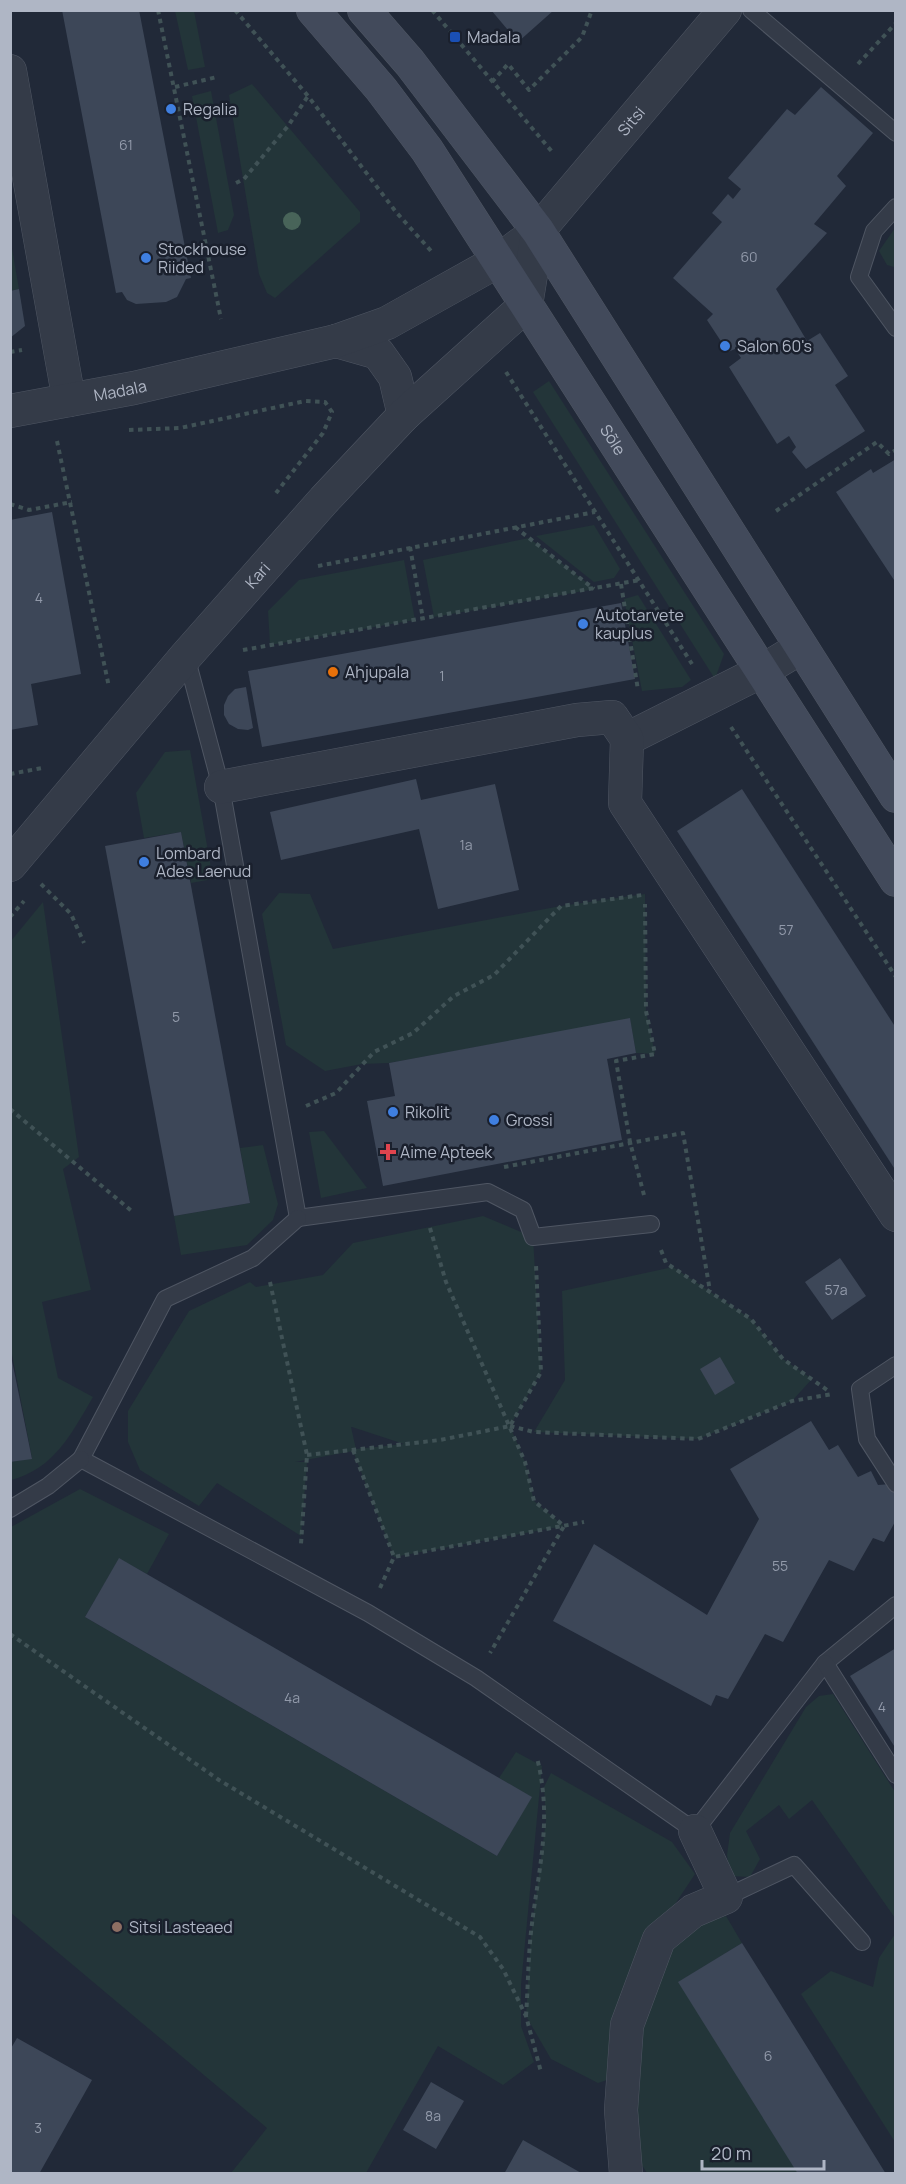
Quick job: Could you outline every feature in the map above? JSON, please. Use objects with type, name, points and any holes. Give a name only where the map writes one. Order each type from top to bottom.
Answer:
[{"type":"main road","name":"Sõle","points":[[313,10],[381,89],[414,133],[896,880]]},
{"type":"main road","points":[[364,10],[417,72],[538,231],[800,648],[896,796]]},
{"type":"street","name":"Sitsi","points":[[538,231],[725,10]]},
{"type":"street","points":[[10,71],[69,400]]},
{"type":"street","name":"Madala","points":[[10,411],[336,341],[387,322],[498,261],[538,231]]},
{"type":"street","points":[[526,305],[538,231]]},
{"type":"street","name":"Kari","points":[[10,865],[186,656],[324,500],[404,415],[526,305]]},
{"type":"street","name":"Madala","points":[[336,341],[378,353],[395,377],[404,415]]},
{"type":"street","points":[[636,734],[762,671],[800,648]]},
{"type":"street","points":[[221,787],[578,720],[612,717],[636,734]]},
{"type":"street","points":[[636,734],[625,803],[896,1215]]},
{"type":"street","points":[[626,2174],[621,2110],[627,2025],[659,1939],[693,1911],[726,1896],[694,1831]]},
{"type":"lane","points":[[751,10],[896,133]]},
{"type":"lane","points":[[896,207],[874,231],[859,277],[896,328]]},
{"type":"lane","points":[[186,656],[221,787],[298,1218]]},
{"type":"lane","points":[[10,1509],[48,1486],[81,1459],[165,1299],[253,1258],[298,1218],[488,1192],[523,1210],[533,1237],[651,1224]]},
{"type":"lane","points":[[896,1365],[860,1389],[867,1439],[896,1484]]},
{"type":"lane","points":[[81,1459],[368,1613],[476,1678],[694,1831],[825,1663],[896,1605]]},
{"type":"lane","points":[[825,1663],[896,1775]]},
{"type":"lane","points":[[726,1896],[794,1865],[862,1942]]},
{"type":"path","points":[[158,10],[221,319]]},
{"type":"path","points":[[235,10],[308,96],[396,212],[432,252]]},
{"type":"path","points":[[432,10],[555,156]]},
{"type":"path","points":[[492,82],[508,64],[529,90],[582,37],[592,10]]},
{"type":"path","points":[[839,84],[896,23]]},
{"type":"path","points":[[175,87],[217,77]]},
{"type":"path","points":[[236,183],[244,179],[288,126],[308,96]]},
{"type":"path","points":[[119,430],[180,428],[305,401],[325,402],[332,412]]},
{"type":"path","points":[[48,443],[67,439]]},
{"type":"path","points":[[57,441],[72,502],[110,689],[115,693]]},
{"type":"path","points":[[776,511],[877,442],[890,454],[896,450]]},
{"type":"path","points":[[10,504],[29,510],[72,502]]},
{"type":"path","points":[[317,566],[595,512]]},
{"type":"path","points":[[515,527],[595,589]]},
{"type":"path","points":[[410,547],[423,619]]},
{"type":"path","points":[[236,651],[640,580]]},
{"type":"path","points":[[621,584],[636,734]]},
{"type":"path","points":[[10,774],[44,768]]},
{"type":"path","points":[[39,882],[71,914],[84,943]]},
{"type":"path","points":[[280,1118],[336,1093],[374,1052],[413,1033],[454,996],[494,975],[561,906],[645,894],[646,1011],[655,1054],[616,1061],[630,1142],[651,1224],[666,1263],[751,1319],[783,1359],[833,1394]]},
{"type":"path","points":[[10,1109],[134,1213]]},
{"type":"path","points":[[496,1168],[683,1133],[710,1292]]},
{"type":"path","points":[[422,1201],[446,1282],[525,1462],[534,1502],[564,1526]]},
{"type":"path","points":[[510,1426],[541,1372],[533,1237]]},
{"type":"path","points":[[253,1258],[268,1275],[307,1455],[298,1577]]},
{"type":"path","points":[[307,1455],[440,1440],[510,1426],[534,1432],[698,1439],[792,1401],[860,1389]]},
{"type":"path","points":[[353,1450],[394,1557],[368,1613]]},
{"type":"path","points":[[394,1557],[584,1522]]},
{"type":"path","points":[[476,1678],[564,1526]]},
{"type":"path","points":[[10,1634],[219,1780],[480,1936],[503,1969],[526,2016],[541,2072]]},
{"type":"path","points":[[525,1712],[544,1787],[546,1820],[531,1934],[526,2016]]},
{"type":"shaded area","points":[[175,11],[194,11],[205,67],[188,70]]},
{"type":"shaded area","points":[[252,84],[360,212],[360,222],[275,298],[267,293],[259,274],[229,95]]},
{"type":"shaded area","points":[[211,91],[234,215],[228,230],[218,233],[192,96]]},
{"type":"shaded area","points":[[895,228],[896,266],[894,267],[887,265],[879,251]]},
{"type":"shaded area","points":[[10,237],[19,289],[11,291],[10,291]]},
{"type":"shaded area","points":[[549,381],[724,654],[715,679],[533,392]]},
{"type":"shaded area","points":[[594,525],[620,569],[614,578],[594,582],[536,536]]},
{"type":"shaded area","points":[[529,538],[595,589],[434,617],[423,560]]},
{"type":"shaded area","points":[[404,560],[415,620],[270,645],[268,611],[299,580]]},
{"type":"shaded area","points":[[638,595],[691,680],[682,687],[642,691],[624,599]]},
{"type":"shaded area","points":[[190,750],[213,879],[191,883],[181,832],[144,838],[136,793],[165,752]]},
{"type":"shaded area","points":[[279,893],[310,894],[333,949],[561,906],[645,894],[646,1011],[655,1054],[636,1053],[630,1019],[389,1063],[362,1064],[325,1071],[286,1045],[262,914]]},
{"type":"shaded area","points":[[43,902],[79,1157],[63,1169],[91,1290],[42,1302],[58,1378],[93,1397],[60,1448],[39,1467],[11,1480],[11,1462],[32,1458],[10,1344],[11,941]]},
{"type":"shaded area","points":[[324,1131],[367,1188],[321,1198],[309,1132]]},
{"type":"shaded area","points":[[263,1145],[278,1204],[273,1220],[247,1245],[181,1255],[174,1216],[250,1203],[240,1148]]},
{"type":"shaded area","points":[[483,1216],[533,1237],[541,1372],[510,1426],[525,1462],[534,1501],[564,1526],[394,1557],[353,1451],[295,1462],[307,1462],[301,1536],[217,1483],[199,1506],[140,1470],[128,1442],[128,1411],[189,1311],[250,1282],[256,1287],[323,1275],[353,1243]],"holes":[[[351,1427],[404,1444],[356,1449]]]},
{"type":"shaded area","points":[[673,1267],[751,1319],[783,1359],[812,1379],[792,1401],[698,1439],[534,1432],[565,1380],[562,1291]]},
{"type":"shaded area","points":[[80,1489],[169,1534],[147,1574],[119,1559],[85,1617],[497,1856],[531,1797],[499,1778],[516,1752],[542,1766],[521,1985],[521,2026],[534,2062],[503,2085],[438,2046],[366,2173],[231,2173],[267,2128],[11,1913],[11,1527]]},
{"type":"shaded area","points":[[833,1694],[895,1792],[895,1918],[812,1800],[789,1819],[779,1805],[746,1831],[760,1859],[750,1877],[730,1876],[727,1855],[730,1833],[806,1707],[819,1696]]},
{"type":"shaded area","points":[[551,1773],[672,1842],[695,1874],[631,1970],[610,2079],[598,2083],[551,2059],[526,2016],[531,1934],[546,1820],[544,1787]]},
{"type":"shaded area","points":[[726,1916],[742,1943],[679,1982],[798,2173],[647,2173],[640,2162],[633,2113],[638,2029],[666,1946],[692,1927]]},
{"type":"shaded area","points":[[895,1934],[895,2142],[801,1994],[831,1971],[873,1987],[879,1958]]},
{"type":"building","points":[[62,10],[139,10],[191,278],[186,279],[177,297],[166,302],[136,304],[127,300],[122,292],[116,293]]},
{"type":"building","points":[[491,10],[554,10],[518,42]]},
{"type":"building","points":[[821,87],[873,133],[837,176],[846,186],[814,224],[827,233],[776,289],[807,341],[820,333],[848,376],[835,385],[865,431],[806,469],[792,452],[796,447],[789,436],[777,444],[729,367],[741,358],[735,349],[728,352],[707,320],[713,314],[673,278],[722,222],[712,213],[728,194],[733,199],[741,189],[728,178],[787,109],[795,115]]},
{"type":"building","points":[[19,289],[25,326],[10,338],[10,291]]},
{"type":"building","points":[[896,459],[896,583],[836,492],[871,469],[873,473]]},
{"type":"building","points":[[52,512],[81,674],[31,684],[38,725],[10,730],[10,520]]},
{"type":"building","points":[[621,603],[635,679],[262,747],[248,671]]},
{"type":"building","points":[[246,687],[253,728],[248,730],[238,729],[229,724],[224,715],[224,705],[228,696],[235,689]]},
{"type":"building","points":[[416,779],[421,800],[495,784],[519,890],[438,909],[419,829],[281,860],[270,812]]},
{"type":"building","points":[[742,789],[896,1028],[896,1171],[677,831]]},
{"type":"building","points":[[181,832],[250,1203],[174,1216],[105,846]]},
{"type":"building","name":"Grossi","points":[[630,1018],[636,1053],[607,1059],[622,1140],[383,1186],[367,1101],[395,1096],[389,1063]]},
{"type":"building","points":[[840,1258],[866,1296],[832,1320],[805,1282]]},
{"type":"building","points":[[10,1351],[32,1459],[10,1462]]},
{"type":"building","points":[[720,1357],[735,1383],[715,1395],[700,1369]]},
{"type":"building","points":[[811,1421],[829,1450],[838,1445],[858,1477],[871,1471],[878,1485],[891,1484],[896,1491],[896,1520],[884,1542],[873,1538],[854,1571],[829,1560],[783,1642],[765,1634],[728,1699],[716,1695],[711,1706],[553,1621],[594,1544],[707,1615],[759,1519],[730,1469]]},
{"type":"building","points":[[119,1558],[532,1797],[497,1856],[85,1617]]},
{"type":"building","points":[[896,1648],[896,1749],[850,1676]]},
{"type":"building","points":[[742,1943],[886,2174],[798,2174],[678,1982]]},
{"type":"building","points":[[17,2038],[92,2080],[39,2174],[10,2174],[10,2050]]},
{"type":"building","points":[[431,2082],[464,2101],[436,2149],[403,2130]]},
{"type":"building","points":[[523,2140],[583,2174],[504,2174]]},
{"type":"place","name":"Madala","points":[[455,37]]},
{"type":"place","name":"Regalia","points":[[171,109]]},
{"type":"place","name":"Stockhouse Riided","points":[[146,258]]},
{"type":"place","name":"Salon 60's","points":[[725,346]]},
{"type":"place","name":"Autotarvete kauplus","points":[[583,624]]},
{"type":"place","name":"Ahjupala","points":[[333,672]]},
{"type":"place","name":"Lombard Ades Laenud","points":[[144,862]]},
{"type":"place","name":"Rikolit","points":[[393,1112]]},
{"type":"place","name":"Grossi","points":[[494,1120]]},
{"type":"place","name":"Aime Apteek","points":[[388,1152]]},
{"type":"place","name":"Sitsi Lasteaed","points":[[117,1927]]}]
